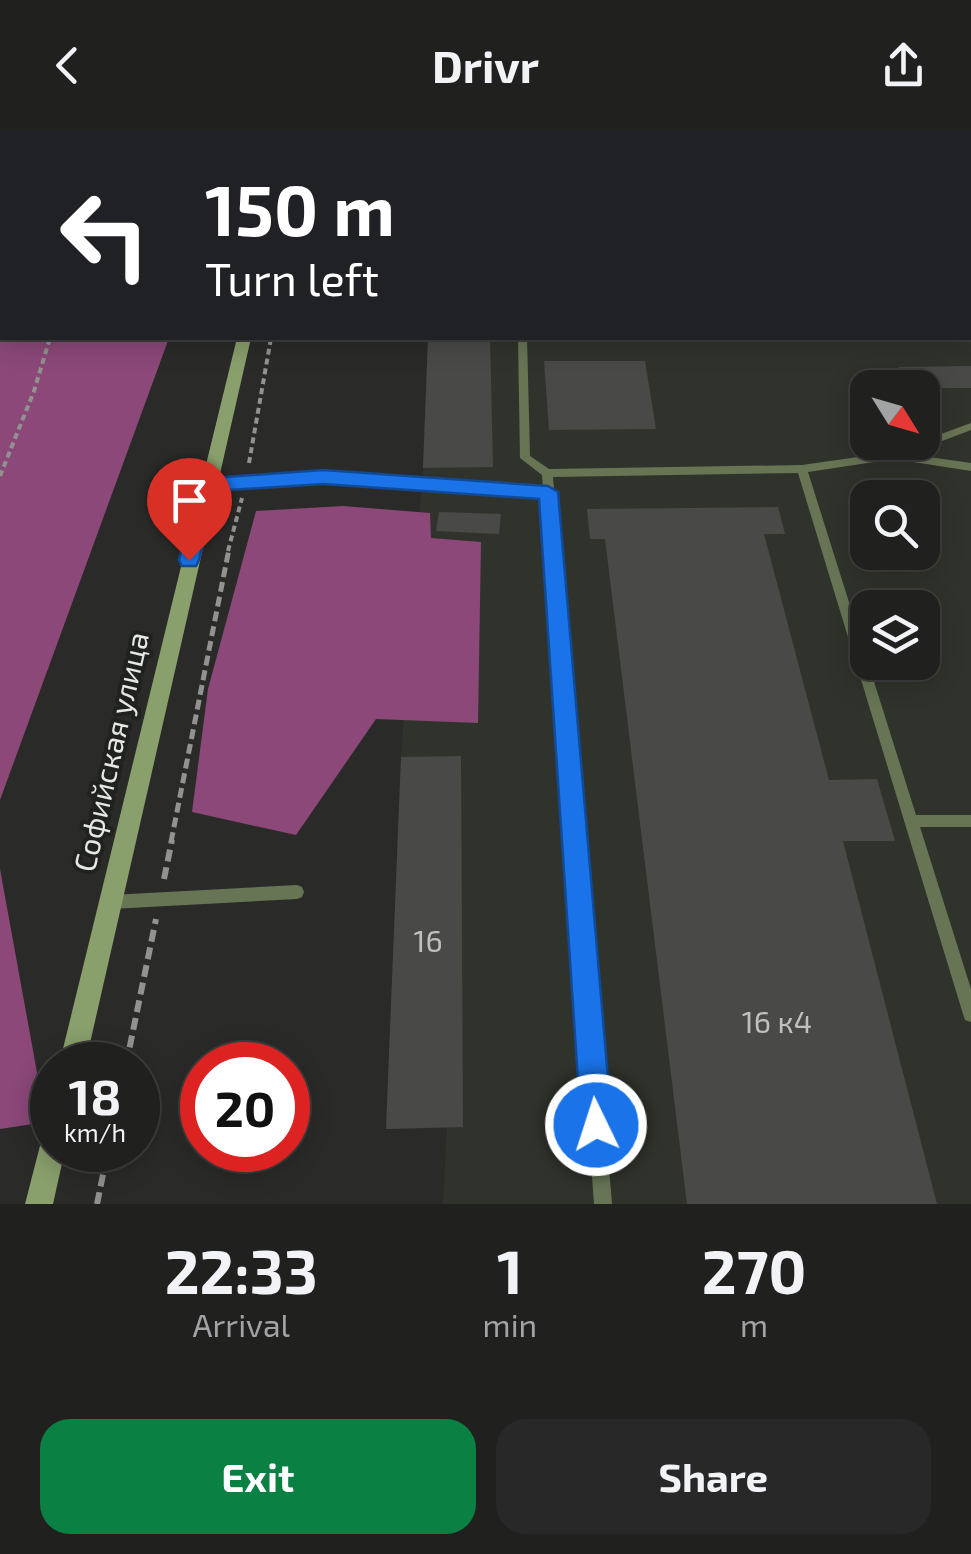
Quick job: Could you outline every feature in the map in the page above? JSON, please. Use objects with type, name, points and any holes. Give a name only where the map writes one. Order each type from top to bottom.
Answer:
[{"type":"main road","name":"Софийская улица","points":[[78,1042],[206,484],[243,340]]},
{"type":"main road","points":[[40,1204],[47,1172]]},
{"type":"lane","points":[[522,340],[525,458],[547,473],[802,469],[866,460]]},
{"type":"lane","points":[[940,438],[971,426]]},
{"type":"lane","points":[[936,460],[971,467]]},
{"type":"lane","points":[[802,469],[971,1014]]},
{"type":"lane","points":[[547,473],[602,1204]]},
{"type":"lane","points":[[206,484],[323,477],[548,492]]},
{"type":"lane","points":[[911,821],[971,821]]},
{"type":"lane","points":[[111,902],[298,892]]},
{"type":"path","points":[[0,476],[49,340]]},
{"type":"path","points":[[131,1042],[222,575],[246,480],[271,340]]},
{"type":"path","points":[[96,1204],[103,1172]]},
{"type":"shaded area","points":[[0,340],[168,340],[0,800]]},
{"type":"shaded area","points":[[428,340],[971,340],[971,1204],[443,1204],[447,1128],[386,1129],[401,757],[423,468]]},
{"type":"shaded area","points":[[343,506],[430,513],[431,538],[481,542],[478,723],[376,719],[296,835],[192,812],[208,689],[256,511]]},
{"type":"shaded area","points":[[0,869],[31,1042],[30,1124],[0,1129]]},
{"type":"building","points":[[428,340],[490,340],[493,467],[423,468]]},
{"type":"building","points":[[544,361],[645,361],[656,429],[549,430]]},
{"type":"building","points":[[971,366],[971,388],[940,388],[940,370],[899,367]]},
{"type":"building","points":[[778,507],[785,534],[764,534],[829,780],[877,779],[895,841],[843,841],[937,1204],[687,1204],[605,539],[590,539],[587,509]]},
{"type":"building","points":[[439,512],[501,514],[499,534],[436,531]]},
{"type":"building","points":[[461,756],[463,1127],[386,1129],[401,757]]},
{"type":"route","points":[[189,560],[206,484],[323,477],[548,492],[596,1125]]}]
